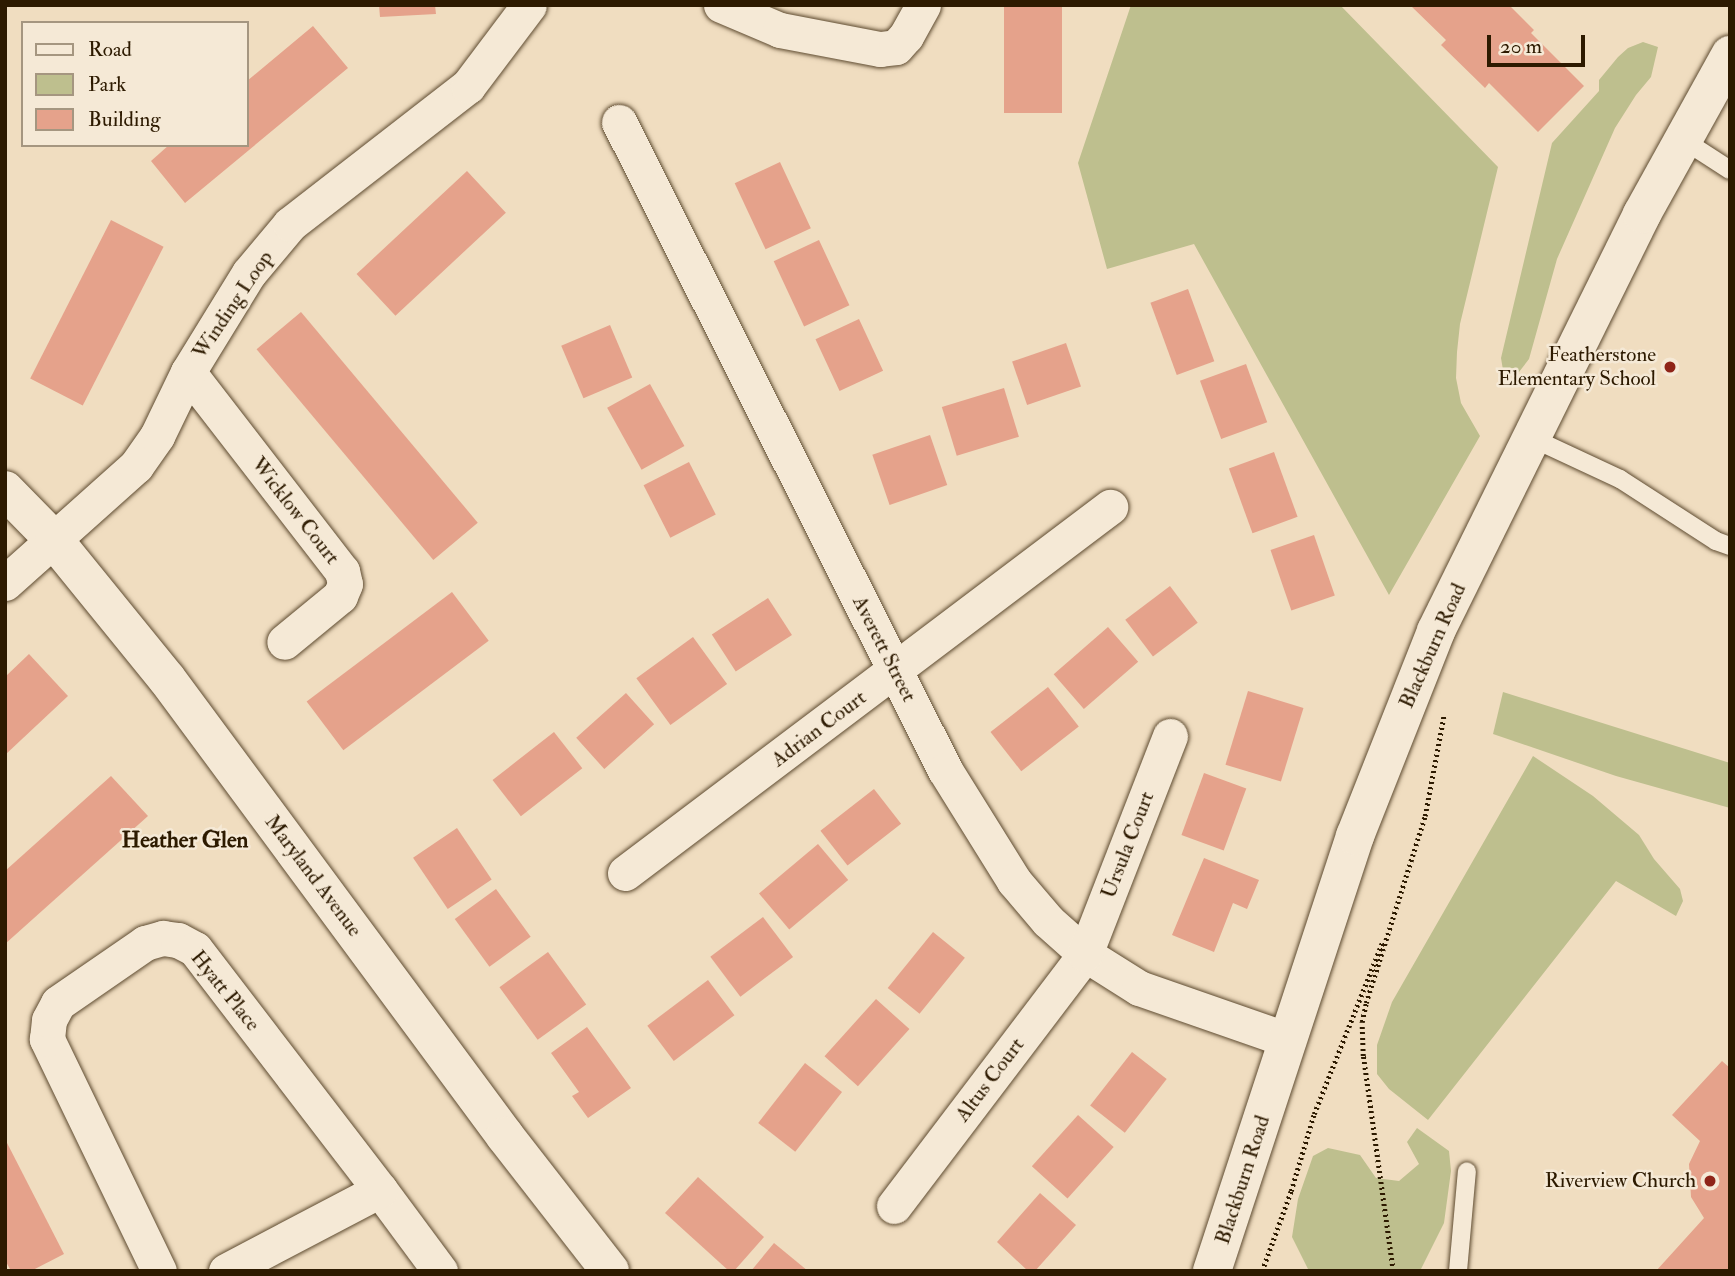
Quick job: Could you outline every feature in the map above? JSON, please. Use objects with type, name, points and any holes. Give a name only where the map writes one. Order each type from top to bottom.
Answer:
[{"type":"street","name":"Winding Loop","points":[[5,583],[136,466],[157,436],[188,372],[249,273],[290,224],[468,86],[528,5]]},
{"type":"street","points":[[721,5],[780,30],[880,49],[896,47],[918,19],[922,5]]},
{"type":"street","name":"Blackburn Road","points":[[1212,1271],[1355,836],[1431,644],[1682,139],[1730,55]]},
{"type":"street","name":"Averett Street","points":[[619,122],[945,770],[1014,881],[1048,921],[1085,954],[1139,988],[1288,1040]]},
{"type":"street","name":"Wicklow Court","points":[[188,372],[342,571],[345,584],[340,596],[284,642]]},
{"type":"street","name":"Maryland Avenue","points":[[5,490],[54,540],[167,679],[603,1269]]},
{"type":"street","name":"Adrian Court","points":[[625,873],[1111,508]]},
{"type":"street","name":"Ursula Court","points":[[1085,954],[1170,736]]},
{"type":"street","name":"Hyatt Place","points":[[159,1271],[47,1039],[49,1020],[58,1003],[145,943],[163,938],[178,940],[195,949],[440,1271]]},
{"type":"street","name":"Altus Court","points":[[894,1206],[1085,954]]},
{"type":"street","points":[[226,1271],[380,1190]]},
{"type":"lane","points":[[1682,139],[1730,170]]},
{"type":"lane","points":[[1532,438],[1620,479],[1716,541],[1730,546]]},
{"type":"lane","points":[[1458,1271],[1467,1171]]},
{"type":"path","points":[[1393,1271],[1362,1039],[1366,1003],[1425,816],[1444,710]]},
{"type":"path","points":[[1262,1271],[1323,1089],[1395,911]]},
{"type":"green space","points":[[1131,5],[1340,5],[1498,167],[1460,324],[1457,352],[1456,378],[1461,403],[1480,436],[1389,595],[1194,244],[1107,269],[1078,163]]},
{"type":"green space","points":[[1643,42],[1658,47],[1651,77],[1615,128],[1557,259],[1529,359],[1519,372],[1512,375],[1503,370],[1501,358],[1552,143],[1599,91],[1599,80],[1618,57],[1628,48]]},
{"type":"green space","points":[[1503,692],[1730,763],[1730,808],[1616,776],[1493,734]]},
{"type":"green space","points":[[1533,756],[1593,796],[1639,835],[1654,859],[1680,889],[1683,901],[1676,916],[1616,881],[1428,1120],[1389,1089],[1377,1074],[1377,1045],[1392,1002]]},
{"type":"green space","points":[[1417,1128],[1449,1151],[1451,1171],[1444,1223],[1420,1271],[1309,1271],[1292,1237],[1298,1199],[1313,1156],[1328,1148],[1360,1155],[1376,1178],[1399,1181],[1419,1164],[1407,1142]]},
{"type":"building","points":[[379,5],[435,5],[436,14],[380,17]]},
{"type":"building","points":[[1004,5],[1062,5],[1062,113],[1004,113]]},
{"type":"building","points":[[1410,5],[1509,5],[1534,30],[1531,33],[1584,86],[1538,132],[1489,83],[1485,88],[1441,45],[1446,40]]},
{"type":"building","points":[[313,26],[348,68],[185,203],[151,161],[167,147],[248,147],[248,80]]},
{"type":"building","points":[[780,162],[811,228],[766,249],[735,183]]},
{"type":"building","points":[[467,171],[506,213],[395,316],[357,274]]},
{"type":"building","points":[[111,220],[164,247],[83,405],[30,379]]},
{"type":"building","points":[[819,240],[849,305],[804,326],[774,261]]},
{"type":"building","points":[[1188,289],[1214,361],[1177,375],[1150,303]]},
{"type":"building","points":[[301,312],[478,523],[433,560],[257,349]]},
{"type":"building","points":[[859,319],[883,371],[840,391],[815,339]]},
{"type":"building","points":[[610,325],[632,377],[583,398],[561,346]]},
{"type":"building","points":[[1066,343],[1081,386],[1027,405],[1012,362]]},
{"type":"building","points":[[1246,364],[1267,422],[1221,439],[1200,381]]},
{"type":"building","points":[[650,384],[684,446],[642,470],[607,408]]},
{"type":"building","points":[[1004,388],[1019,437],[957,456],[942,407]]},
{"type":"building","points":[[930,435],[947,485],[890,505],[872,455]]},
{"type":"building","points":[[1274,452],[1298,517],[1252,533],[1229,468]]},
{"type":"building","points":[[689,462],[716,515],[670,538],[644,485]]},
{"type":"building","points":[[1314,535],[1335,596],[1291,610],[1271,550]]},
{"type":"building","points":[[1170,586],[1198,623],[1153,656],[1125,620]]},
{"type":"building","points":[[452,592],[489,641],[343,750],[307,702]]},
{"type":"building","points":[[768,598],[792,635],[736,671],[712,634]]},
{"type":"building","points":[[1108,627],[1138,662],[1084,709],[1054,674]]},
{"type":"building","points":[[693,637],[727,684],[670,725],[636,678]]},
{"type":"building","points":[[29,654],[68,696],[5,755],[5,677]]},
{"type":"building","points":[[1048,687],[1079,726],[1021,771],[990,732]]},
{"type":"building","points":[[1248,691],[1303,708],[1281,782],[1225,765]]},
{"type":"building","points":[[626,693],[654,724],[604,769],[576,738]]},
{"type":"building","points":[[554,732],[582,768],[521,816],[493,780]]},
{"type":"building","points":[[1204,773],[1246,788],[1224,850],[1181,835]]},
{"type":"building","points":[[111,776],[148,816],[5,944],[5,871]]},
{"type":"building","points":[[874,789],[901,824],[848,866],[820,831]]},
{"type":"building","points":[[457,828],[492,879],[448,909],[413,858]]},
{"type":"building","points":[[818,844],[848,880],[789,929],[759,893]]},
{"type":"building","points":[[1204,858],[1259,880],[1247,909],[1233,903],[1214,952],[1172,935]]},
{"type":"building","points":[[496,889],[531,937],[489,967],[455,919]]},
{"type":"building","points":[[763,917],[793,957],[740,997],[710,957]]},
{"type":"building","points":[[933,932],[965,958],[920,1014],[888,988]]},
{"type":"building","points":[[548,952],[586,1005],[538,1040],[499,987]]},
{"type":"building","points":[[708,980],[734,1015],[674,1061],[647,1026]]},
{"type":"building","points":[[876,999],[909,1029],[858,1086],[824,1056]]},
{"type":"building","points":[[587,1027],[631,1088],[588,1118],[572,1096],[579,1092],[551,1053]]},
{"type":"building","points":[[1132,1052],[1167,1079],[1125,1133],[1090,1106]]},
{"type":"building","name":"Riverview Church","points":[[1722,1061],[1730,1068],[1730,1271],[1656,1271],[1704,1218],[1691,1197],[1689,1164],[1700,1141],[1672,1115]]},
{"type":"building","points":[[805,1063],[842,1092],[795,1152],[758,1123]]},
{"type":"building","points":[[1078,1115],[1114,1147],[1068,1198],[1032,1166]]},
{"type":"building","points":[[5,1139],[64,1254],[31,1271],[11,1271],[5,1260]]},
{"type":"building","points":[[698,1177],[764,1237],[734,1271],[729,1271],[665,1213]]},
{"type":"building","points":[[1040,1193],[1076,1225],[1035,1271],[1028,1271],[997,1242]]},
{"type":"building","points":[[774,1243],[808,1271],[751,1271]]},
{"type":"place","name":"Featherstone Elementary School","points":[[1670,367]]},
{"type":"place","name":"Riverview Church","points":[[1710,1181]]},
{"type":"district","name":"Heather Glen","points":[[185,840]]}]
